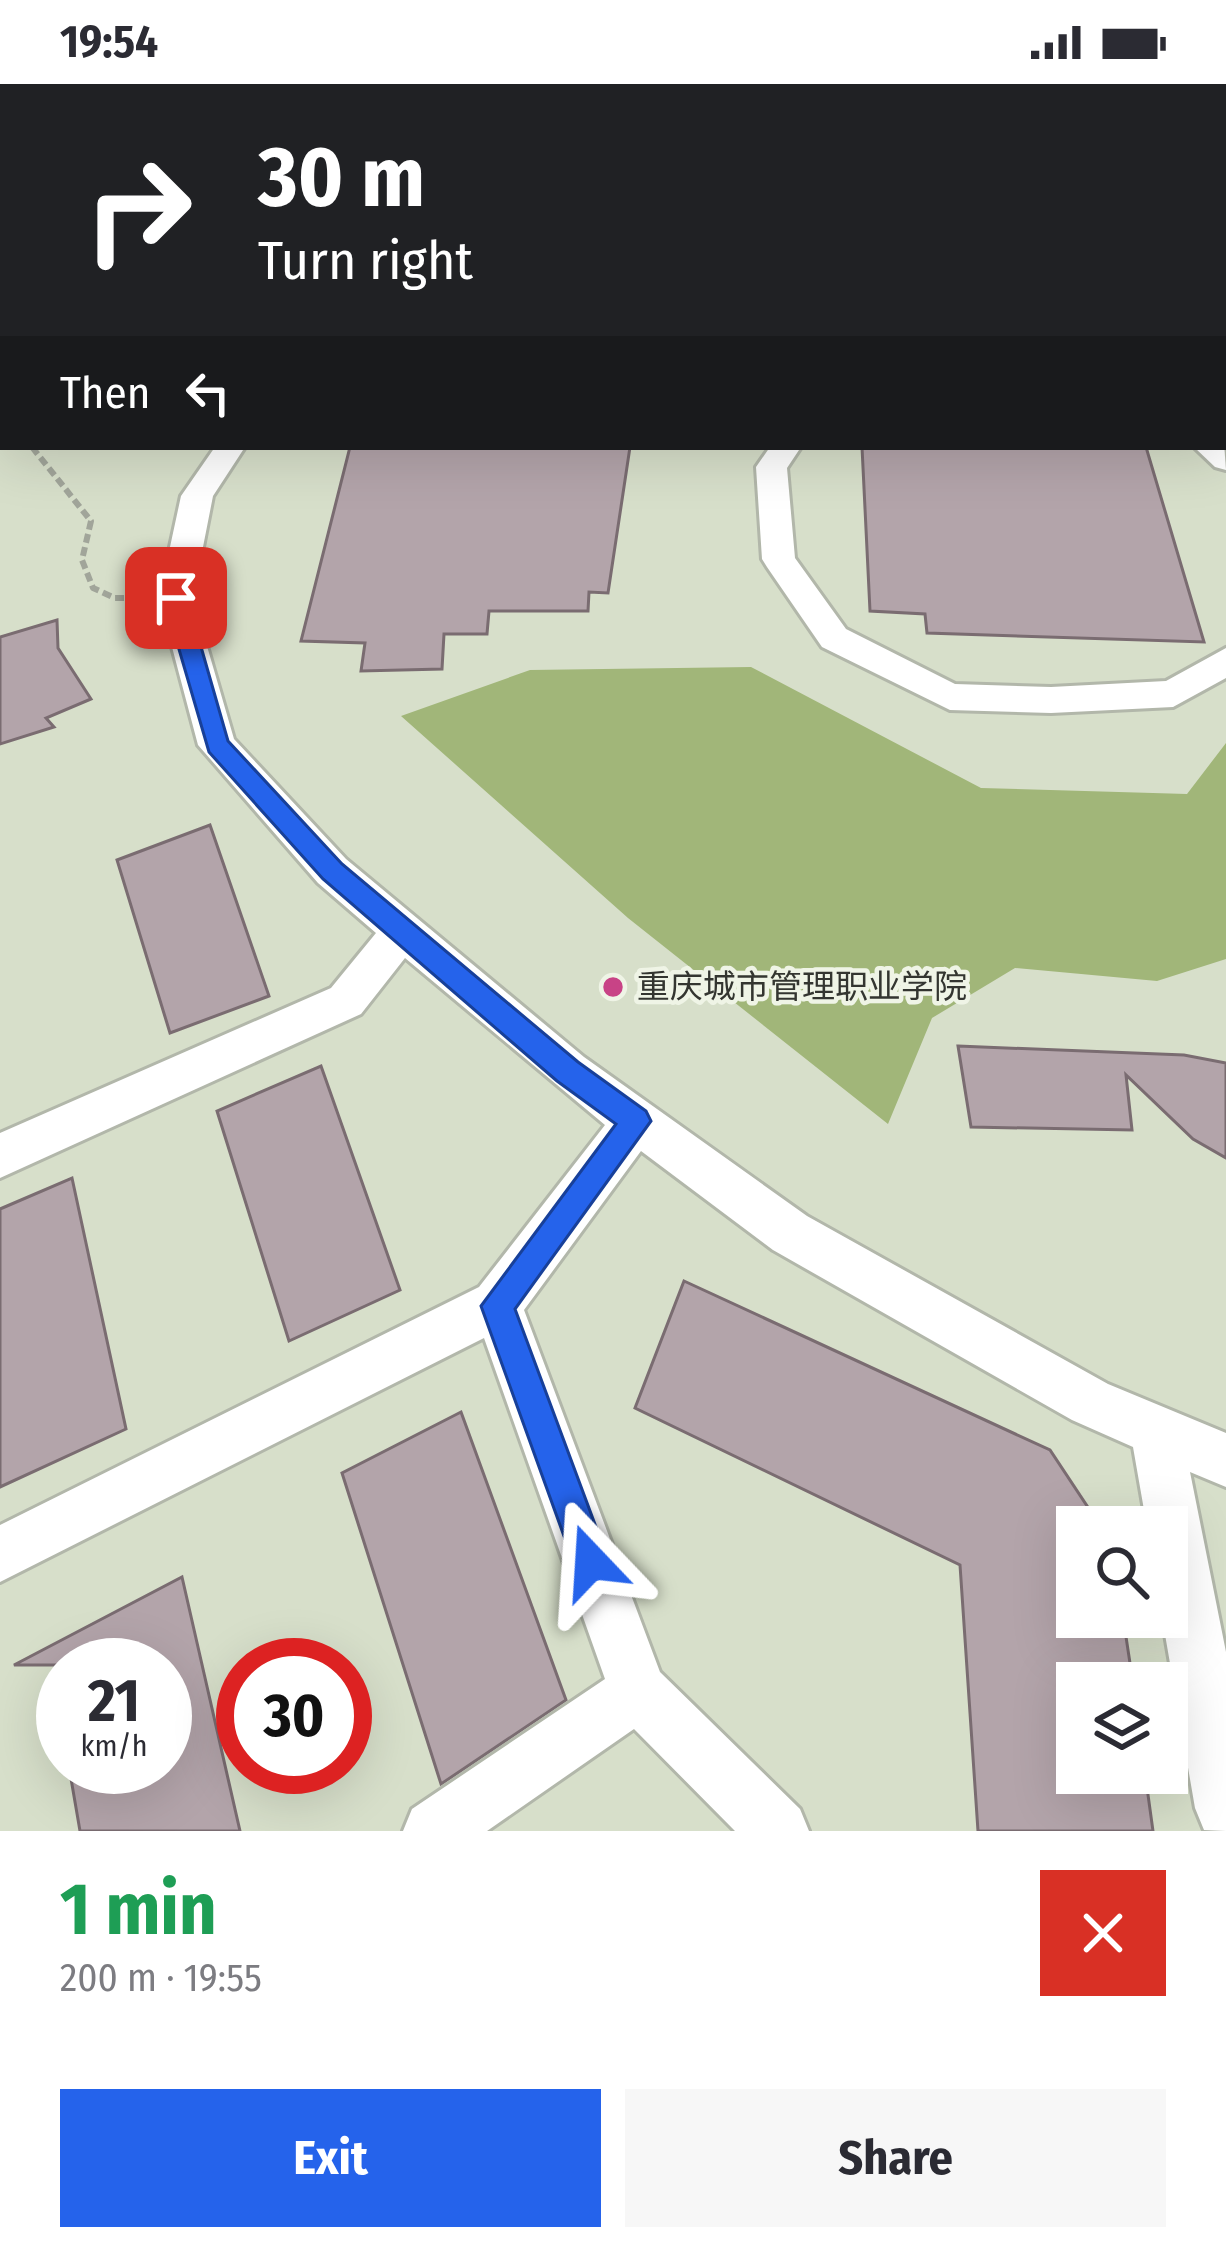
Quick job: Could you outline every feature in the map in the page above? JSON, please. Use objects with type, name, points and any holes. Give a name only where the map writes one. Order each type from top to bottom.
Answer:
[{"type":"street","points":[[228,450],[197,496],[176,598],[217,745],[332,872],[568,1071],[790,1233],[1090,1402],[1226,1460]]},
{"type":"street","points":[[784,450],[771,467],[779,559],[834,638],[950,697],[1052,700],[1173,694],[1226,661]]},
{"type":"street","points":[[0,1156],[346,1000],[403,931]]},
{"type":"street","points":[[0,1554],[497,1306],[636,1121]]},
{"type":"street","points":[[497,1306],[638,1691],[778,1831]]},
{"type":"street","points":[[1156,1430],[1226,1808]]},
{"type":"street","points":[[434,1831],[638,1691]]},
{"type":"path","points":[[34,450],[91,521],[82,560],[93,588],[115,598],[176,598]]},
{"type":"shaded area","name":"重庆城市管理职业学院","points":[[0,450],[1226,450],[1226,1831],[0,1831]]},
{"type":"green space","points":[[751,667],[981,788],[1187,794],[1226,743],[1226,959],[1157,981],[1015,968],[932,1018],[888,1124],[628,918],[401,716],[530,670]]},
{"type":"building","points":[[349,450],[630,450],[608,593],[589,592],[588,611],[489,611],[487,634],[444,634],[442,669],[361,671],[365,643],[301,641]]},
{"type":"building","points":[[862,450],[1147,450],[1204,642],[927,633],[925,614],[870,611]]},
{"type":"building","points":[[57,620],[58,648],[91,699],[46,718],[54,727],[0,744],[0,637]]},
{"type":"building","points":[[210,825],[269,996],[170,1033],[117,860]]},
{"type":"building","points":[[958,1046],[1184,1055],[1226,1063],[1226,1158],[1193,1139],[1126,1075],[1132,1130],[971,1127]]},
{"type":"building","points":[[321,1066],[400,1290],[289,1341],[217,1111]]},
{"type":"building","points":[[72,1178],[126,1429],[0,1487],[0,1209]]},
{"type":"building","points":[[684,1281],[1050,1450],[1087,1506],[1056,1506],[1056,1638],[1126,1638],[1130,1662],[1056,1662],[1056,1794],[1148,1794],[1153,1831],[978,1831],[960,1565],[635,1408]]},
{"type":"building","points":[[461,1412],[566,1700],[441,1784],[342,1473]]},
{"type":"building","points":[[182,1577],[216,1726],[216,1794],[232,1794],[240,1831],[80,1831],[74,1794],[192,1794],[192,1638],[66,1638]]},
{"type":"building","points":[[36,1653],[36,1665],[14,1665]]},
{"type":"place","name":"重庆城市管理职业学院","points":[[613,987]]},
{"type":"route","points":[[176,598],[217,745],[332,872],[568,1071],[636,1121],[497,1306],[591,1562]]}]
